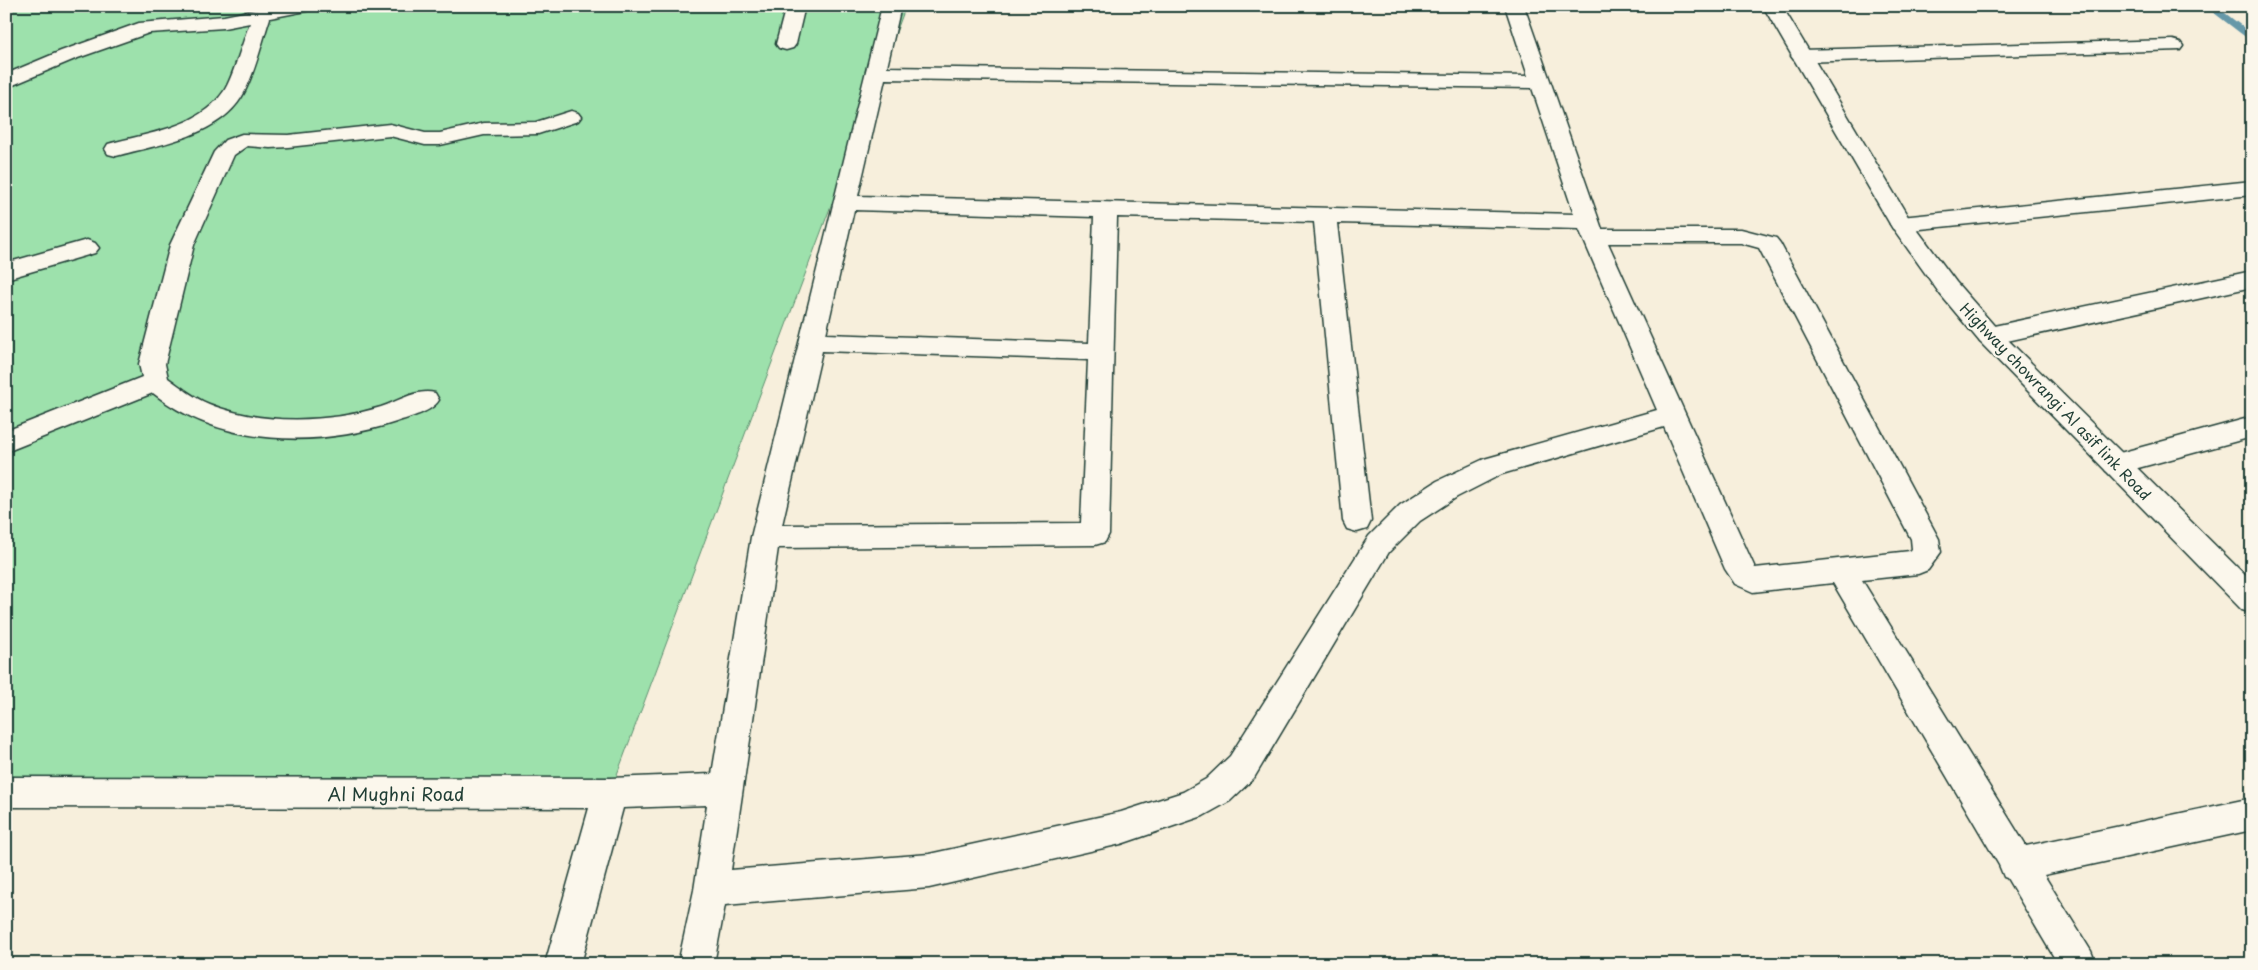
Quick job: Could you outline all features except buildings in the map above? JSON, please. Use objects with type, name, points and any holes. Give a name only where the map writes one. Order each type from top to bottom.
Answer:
[{"type":"street","points":[[6,82],[68,55],[146,27],[224,22],[304,6]]},
{"type":"street","points":[[786,44],[796,6]]},
{"type":"street","points":[[696,964],[712,890],[766,537],[892,6]]},
{"type":"street","points":[[846,202],[1325,215],[1590,229],[1741,236],[1768,243],[1925,539],[1927,552],[1918,562],[1753,580],[1745,576],[1740,569],[1590,229],[1514,6]]},
{"type":"street","name":"Highway chowrangi Al asif link Road","points":[[1772,6],[1901,224],[1948,288],[1989,336],[2252,601]]},
{"type":"street","points":[[116,149],[185,130],[216,114],[235,91],[262,15]]},
{"type":"street","points":[[1801,56],[2173,46]]},
{"type":"street","points":[[876,73],[1540,82]]},
{"type":"street","points":[[426,400],[378,418],[336,426],[282,429],[230,422],[200,411],[182,402],[156,382],[152,364],[182,245],[225,152],[242,140],[252,138],[270,142],[288,141],[390,130],[425,138],[440,139],[484,129],[538,128],[571,117]]},
{"type":"street","points":[[1901,224],[2252,188]]},
{"type":"street","points":[[766,537],[1095,534],[1106,209]]},
{"type":"street","points":[[1325,215],[1358,521]]},
{"type":"street","points":[[6,271],[88,248]]},
{"type":"street","points":[[1989,336],[2252,279]]},
{"type":"street","points":[[812,342],[1102,352]]},
{"type":"street","points":[[6,442],[156,382]]},
{"type":"street","points":[[712,890],[929,871],[1121,828],[1191,805],[1218,790],[1242,767],[1379,544],[1410,513],[1447,489],[1494,466],[1672,414]]},
{"type":"street","points":[[2116,464],[2252,427]]},
{"type":"street","points":[[1841,571],[2016,865],[2078,964]]},
{"type":"street","name":"Al Mughni Road","points":[[6,792],[610,794],[728,789]]},
{"type":"street","points":[[563,964],[610,794]]},
{"type":"street","points":[[2016,865],[2252,814]]},
{"type":"green space","points":[[6,6],[906,6],[610,793],[6,794]]},
{"type":"waterway","points":[[2210,6],[2252,39]]}]
